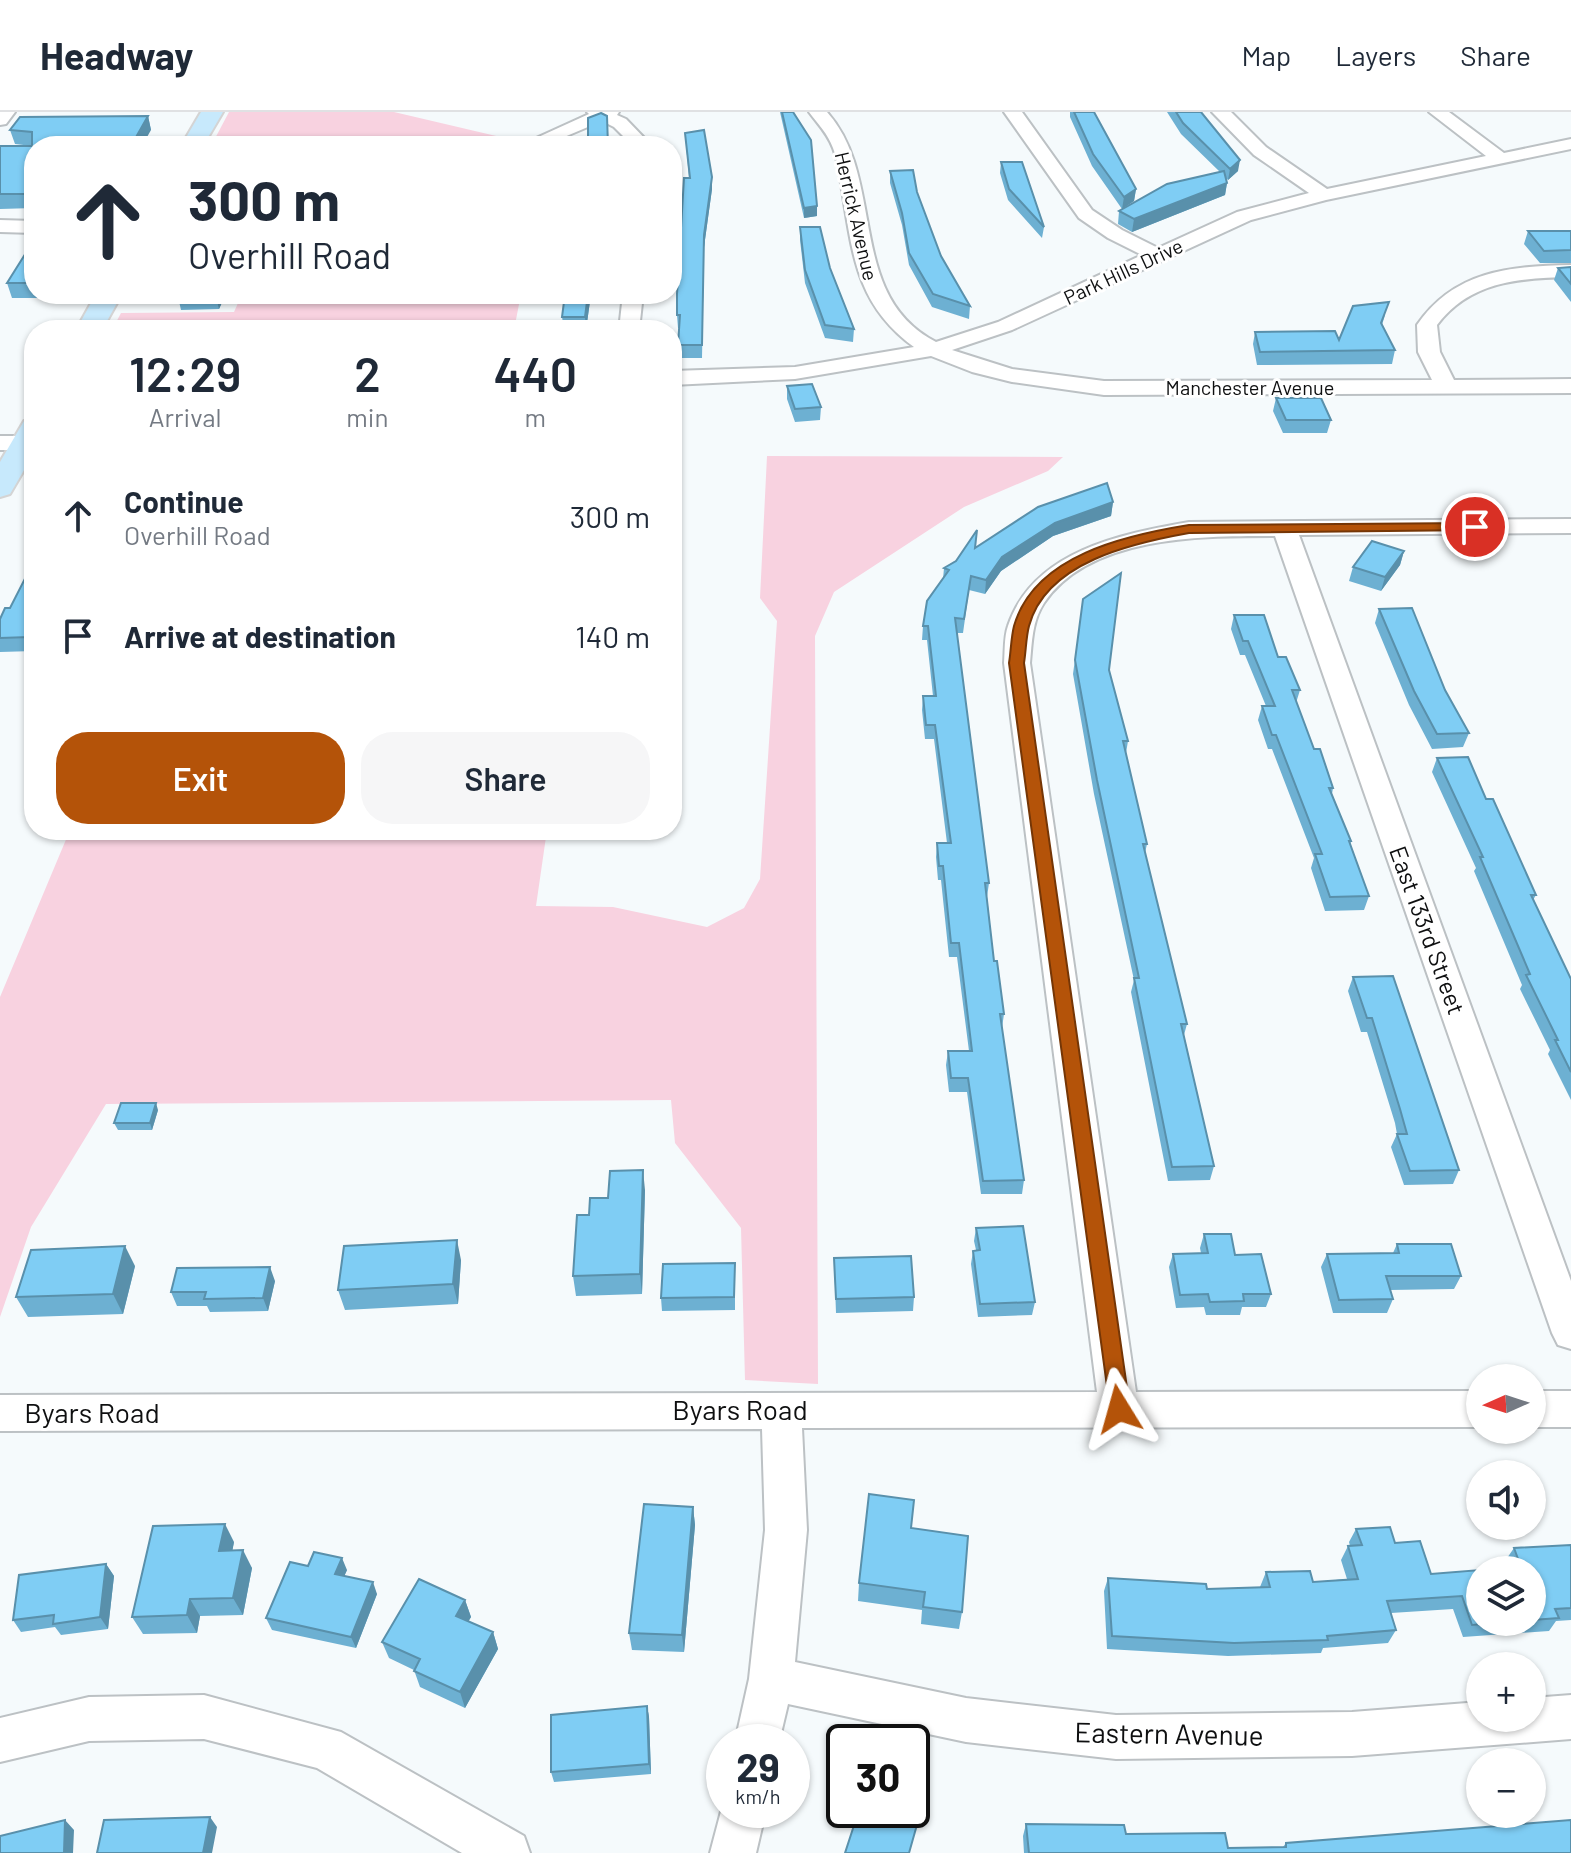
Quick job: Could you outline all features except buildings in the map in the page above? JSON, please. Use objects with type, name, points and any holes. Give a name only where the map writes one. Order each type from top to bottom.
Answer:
[{"type":"main road","points":[[198,136],[212,112]]},
{"type":"main road","points":[[0,488],[23,439]]},
{"type":"street","points":[[0,120],[6,112]]},
{"type":"street","name":"Herrick Avenue","points":[[818,112],[842,146],[850,166],[852,198],[869,278],[880,303],[908,332],[934,349]]},
{"type":"street","points":[[1013,112],[1031,132],[1079,207],[1113,233],[1157,255]]},
{"type":"street","points":[[1221,112],[1260,151],[1324,195]]},
{"type":"street","points":[[1438,112],[1501,159]]},
{"type":"street","points":[[550,136],[603,113],[635,136]]},
{"type":"street","name":"Park Hills Drive","points":[[682,378],[795,373],[934,349],[1005,326],[1244,216],[1324,195],[1571,144]]},
{"type":"street","points":[[1446,386],[1429,352],[1427,325],[1447,301],[1486,282],[1519,275],[1571,271]]},
{"type":"street","name":"Manchester Avenue","points":[[934,349],[1007,374],[1104,388],[1571,386]]},
{"type":"street","points":[[1119,1409],[1017,663],[1022,624],[1037,597],[1066,571],[1113,546],[1144,537],[1189,529],[1571,526]]},
{"type":"street","name":"East 133rd Street","points":[[1284,528],[1571,1333]]},
{"type":"street","points":[[761,1724],[771,1679],[786,1530],[781,1409]]},
{"type":"street","name":"Byars Road","points":[[0,1413],[1466,1409]]},
{"type":"street","points":[[1546,1409],[1571,1409]]},
{"type":"street","name":"Eastern Avenue","points":[[771,1679],[966,1720],[1116,1737],[1352,1734],[1571,1717]]},
{"type":"street","points":[[0,1740],[89,1719],[204,1717],[325,1748],[507,1853]]},
{"type":"street","points":[[733,1853],[739,1828]]},
{"type":"shaded area","points":[[229,112],[394,112],[496,136],[216,136]]},
{"type":"shaded area","points":[[238,304],[519,304],[516,320],[117,320],[121,313],[234,312]]},
{"type":"shaded area","points":[[767,456],[1063,457],[1048,471],[964,507],[834,592],[815,636],[818,1384],[745,1380],[741,1228],[675,1143],[671,1100],[106,1104],[31,1227],[0,1317],[0,997],[66,840],[546,840],[536,906],[613,907],[707,927],[744,908],[760,879],[777,621],[760,598]]},
{"type":"route","points":[[1119,1409],[1017,663],[1022,624],[1037,597],[1055,578],[1086,558],[1144,537],[1189,529],[1475,527]]}]
